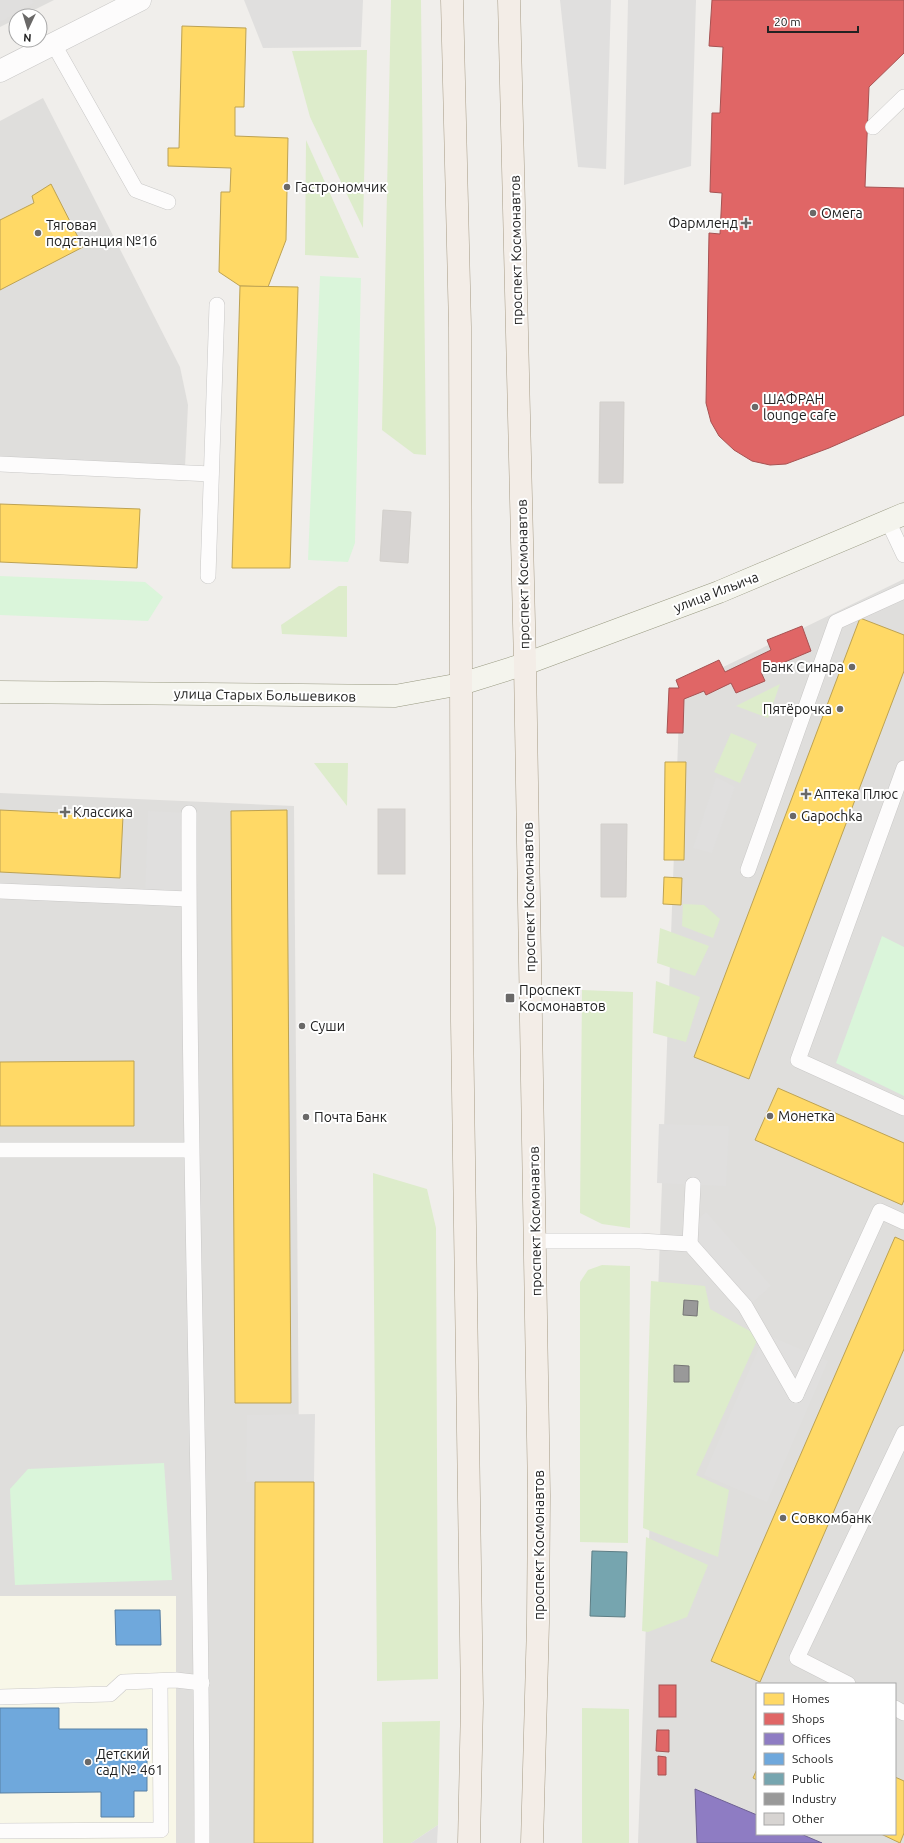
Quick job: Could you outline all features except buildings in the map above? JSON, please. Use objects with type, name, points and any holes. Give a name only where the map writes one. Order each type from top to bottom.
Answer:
[{"type":"main road","points":[[452,0],[460,327],[462,1021],[472,1703],[469,1843]]},
{"type":"main road","name":"проспект Космонавтов","points":[[509,0],[525,664],[536,1241],[539,1503],[538,1623],[532,1843]]},
{"type":"main road","name":"улица Ильича","points":[[525,664],[719,592],[896,518]]},
{"type":"main road","name":"улица Старых Большевиков","points":[[0,692],[395,696],[461,684],[525,664]]},
{"type":"street","points":[[0,71],[140,0]]},
{"type":"lane","points":[[53,43],[136,190],[168,202]]},
{"type":"lane","points":[[873,127],[904,97]]},
{"type":"lane","points":[[208,576],[217,306]]},
{"type":"lane","points":[[0,464],[211,474]]},
{"type":"lane","points":[[896,518],[904,555]]},
{"type":"lane","points":[[748,870],[836,622],[904,592]]},
{"type":"lane","points":[[904,768],[798,1060],[904,1108]]},
{"type":"lane","points":[[188,813],[191,1150],[202,1683],[202,1843]]},
{"type":"lane","points":[[0,891],[188,899]]},
{"type":"lane","points":[[0,1150],[191,1150]]},
{"type":"lane","points":[[693,1185],[690,1244],[745,1306],[796,1395],[880,1211],[904,1222]]},
{"type":"lane","points":[[536,1241],[640,1241],[690,1244]]},
{"type":"lane","points":[[846,1683],[797,1658],[904,1433]]},
{"type":"lane","points":[[0,1697],[110,1694],[123,1682],[176,1680],[202,1683]]},
{"type":"lane","points":[[0,1831],[161,1830],[160,1681]]},
{"type":"shaded area","points":[[0,0],[54,0],[38,8],[8,8],[8,23],[0,27]]},
{"type":"shaded area","points":[[0,0],[32,0],[34,3],[25,8],[8,8],[8,18],[0,22]]},
{"type":"shaded area","points":[[244,0],[363,0],[361,47],[263,48]]},
{"type":"shaded area","points":[[560,0],[611,0],[606,169],[578,167]]},
{"type":"shaded area","points":[[628,0],[696,0],[691,166],[624,185]]},
{"type":"shaded area","points":[[43,98],[180,367],[188,405],[185,467],[0,458],[0,121]]},
{"type":"shaded area","points":[[904,579],[904,1843],[638,1843],[680,688]]},
{"type":"shaded area","points":[[716,777],[735,787],[712,853],[693,848]]},
{"type":"shaded area","points":[[0,793],[294,806],[302,1843],[0,1843]]},
{"type":"shaded area","points":[[148,811],[189,813],[188,899],[145,897]]},
{"type":"shaded area","points":[[659,1124],[729,1126],[726,1186],[657,1183]]},
{"type":"shaded area","points":[[706,1212],[771,1286],[744,1310],[679,1236]]},
{"type":"shaded area","points":[[765,1334],[828,1361],[767,1502],[704,1475]]},
{"type":"shaded area","points":[[315,1414],[314,1482],[246,1482],[247,1415]]},
{"type":"shaded area","name":"Детский сад № 461","points":[[0,1596],[176,1596],[176,1843],[0,1843]]},
{"type":"shaded area","points":[[438,1825],[437,1843],[411,1843]]},
{"type":"green space","points":[[391,0],[421,0],[426,455],[414,454],[382,430]]},
{"type":"green space","points":[[367,50],[363,228],[310,117],[292,51]]},
{"type":"green space","points":[[306,140],[359,258],[305,255]]},
{"type":"green space","points":[[320,276],[361,278],[355,543],[348,562],[308,560]]},
{"type":"green space","points":[[0,576],[145,582],[163,597],[148,621],[0,615]]},
{"type":"green space","points":[[339,586],[347,586],[347,637],[282,634],[281,625]]},
{"type":"green space","points":[[780,684],[768,718],[736,706]]},
{"type":"green space","points":[[731,733],[757,744],[740,783],[714,772]]},
{"type":"green space","points":[[314,763],[348,763],[347,806]]},
{"type":"green space","points":[[683,904],[704,905],[720,919],[713,938],[682,926]]},
{"type":"green space","points":[[660,928],[709,946],[695,976],[657,963]]},
{"type":"green space","points":[[882,936],[904,947],[904,1096],[836,1063]]},
{"type":"green space","points":[[656,981],[700,997],[686,1042],[653,1033]]},
{"type":"green space","points":[[582,990],[633,992],[630,1228],[602,1224],[580,1213]]},
{"type":"green space","points":[[373,1173],[427,1189],[436,1228],[438,1679],[377,1681]]},
{"type":"green space","points":[[602,1265],[630,1266],[628,1543],[580,1542],[580,1282],[588,1270]]},
{"type":"green space","points":[[651,1281],[705,1286],[710,1309],[759,1336],[696,1475],[729,1490],[718,1557],[643,1528]]},
{"type":"green space","points":[[164,1463],[172,1580],[15,1585],[10,1489],[28,1469]]},
{"type":"green space","points":[[646,1537],[708,1565],[687,1617],[648,1632],[642,1631]]},
{"type":"green space","points":[[582,1708],[629,1709],[629,1843],[582,1843]]},
{"type":"green space","points":[[440,1721],[438,1825],[411,1843],[383,1843],[382,1722]]},
{"type":"place","name":"Гастрономчик","points":[[287,187]]},
{"type":"place","name":"Омега","points":[[813,213]]},
{"type":"place","name":"Фармленд","points":[[746,223]]},
{"type":"place","name":"Тяговая подстанция №16","points":[[38,233]]},
{"type":"place","name":"ШАФРАН lounge cafe","points":[[755,407]]},
{"type":"place","name":"Банк Синара","points":[[852,667]]},
{"type":"place","name":"Пятёрочка","points":[[840,709]]},
{"type":"place","name":"Аптека Плюс","points":[[806,794]]},
{"type":"place","name":"Классика","points":[[65,812]]},
{"type":"place","name":"Gapochka","points":[[793,816]]},
{"type":"place","name":"Проспект Космонавтов","points":[[510,998]]},
{"type":"place","name":"Суши","points":[[302,1026]]},
{"type":"place","name":"Монетка","points":[[770,1116]]},
{"type":"place","name":"Почта Банк","points":[[306,1117]]},
{"type":"place","name":"Совкомбанк","points":[[783,1518]]},
{"type":"place","name":"Детский сад № 461","points":[[88,1762]]}]
